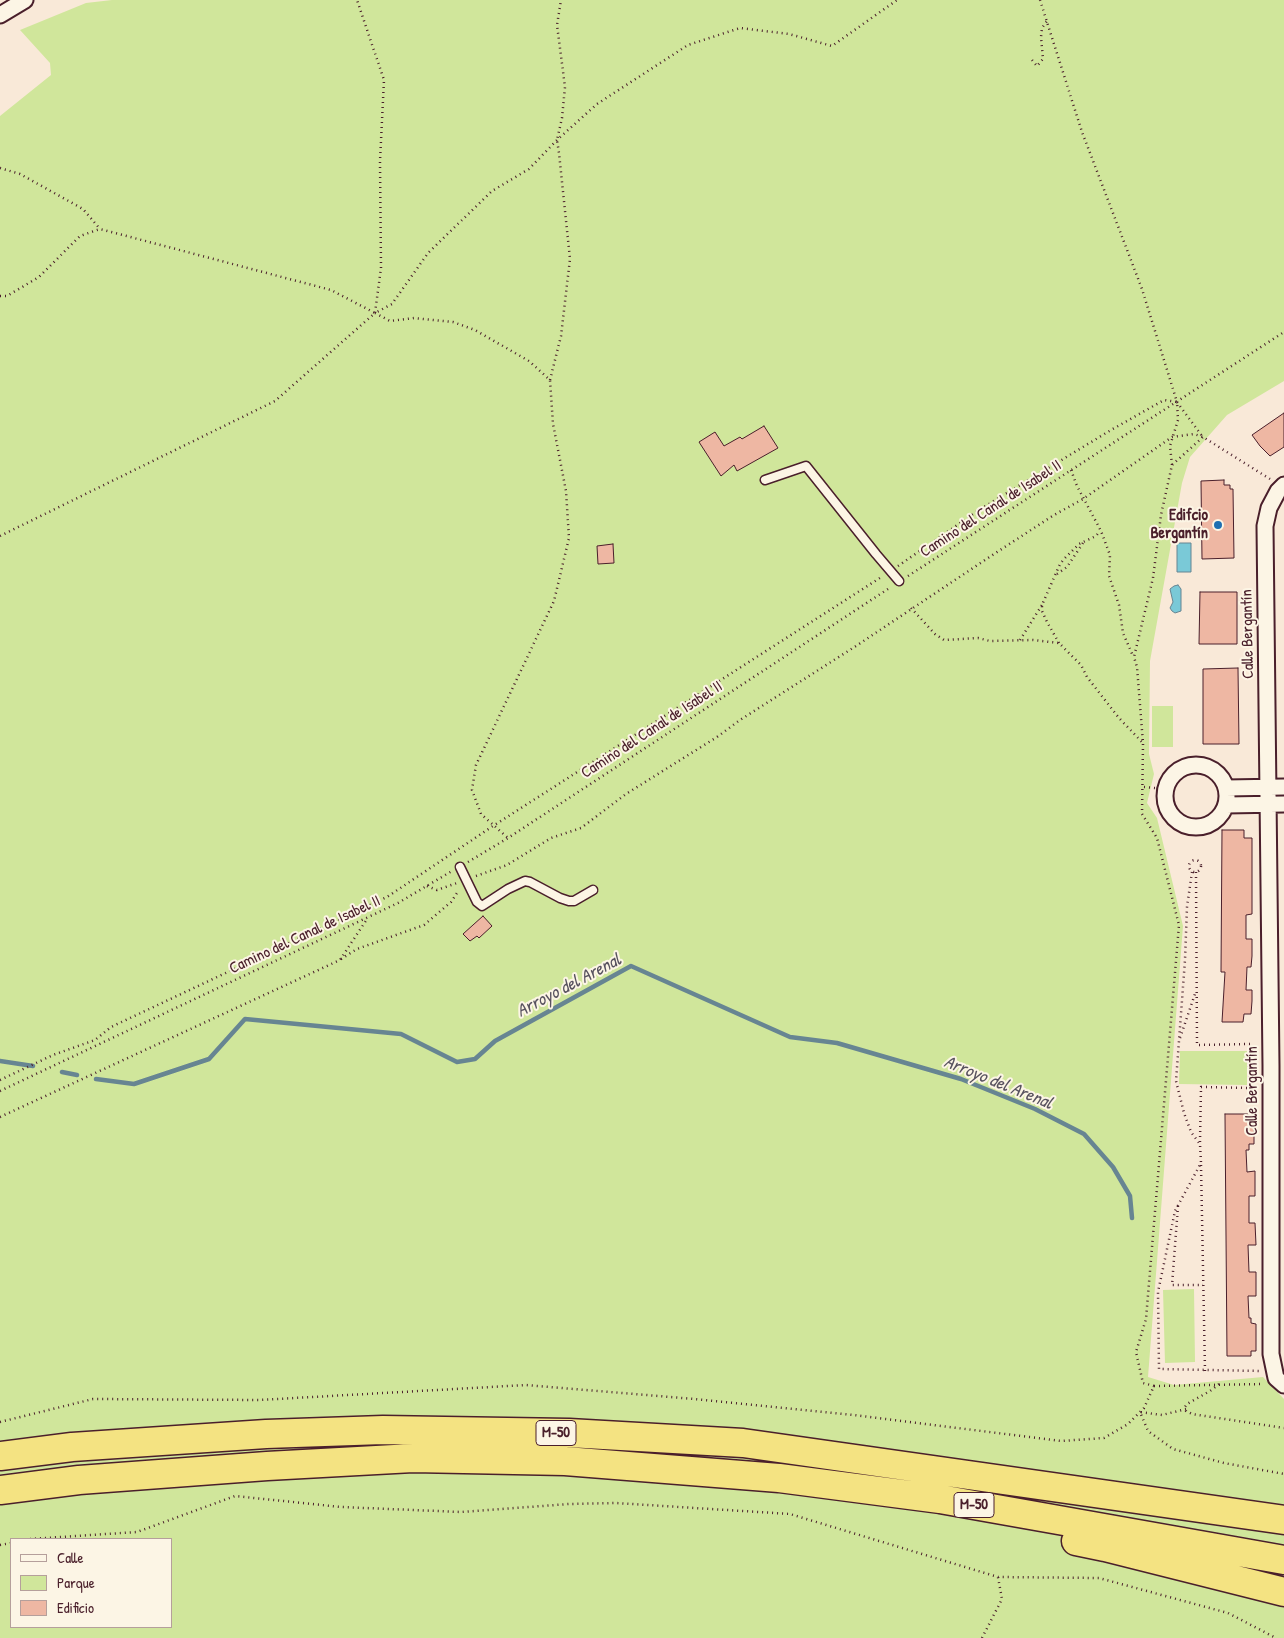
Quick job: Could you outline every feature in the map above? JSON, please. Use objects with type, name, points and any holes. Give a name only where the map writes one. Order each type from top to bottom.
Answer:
[{"type":"highway","name":"M-50","points":[[0,1456],[72,1447],[266,1434],[383,1430],[569,1434],[743,1443],[1284,1520]]},
{"type":"highway","name":"M-50","points":[[0,1490],[80,1480],[237,1468],[413,1458],[565,1461],[779,1478],[940,1499],[1284,1560]]},
{"type":"highway","points":[[662,1468],[702,1480],[843,1498],[1076,1541],[1284,1592]]},
{"type":"street","points":[[0,15],[25,0]]},
{"type":"street","name":"Calle Bergantín","points":[[1273,1380],[1271,1354],[1271,1066],[1265,526],[1269,508],[1278,491],[1284,485]]},
{"type":"street","points":[[1194,765],[1205,766],[1221,778],[1226,788],[1226,804],[1220,815],[1212,822],[1201,826],[1189,826],[1178,822],[1170,813],[1166,802],[1166,791],[1169,781],[1184,767],[1194,765]]},
{"type":"street","points":[[1226,788],[1284,787]]},
{"type":"street","points":[[1226,804],[1284,804]]},
{"type":"lane","points":[[765,480],[806,466],[899,581]]},
{"type":"lane","points":[[460,867],[476,902],[482,906],[508,889],[525,881],[568,901],[574,901],[593,890]]},
{"type":"path","points":[[357,0],[384,80],[380,161],[381,268],[374,313]]},
{"type":"path","points":[[508,838],[481,814],[472,790],[476,765],[554,601],[569,538],[566,491],[553,424],[550,380],[561,336],[570,259],[557,140],[562,118],[565,87],[557,25],[561,0]]},
{"type":"path","points":[[0,536],[275,401],[374,313],[392,304],[428,253],[492,191],[529,169],[557,140],[597,104],[688,45],[740,28],[789,34],[832,46],[896,0]]},
{"type":"path","points":[[1040,0],[1082,132],[1142,289],[1177,402],[1178,420],[1170,446],[1172,465],[1161,515],[1153,578],[1134,658]]},
{"type":"path","points":[[1032,60],[1037,66],[1043,59],[1042,28],[1047,21]]},
{"type":"path","points":[[0,168],[20,174],[83,209],[100,229]]},
{"type":"path","points":[[0,296],[7,296],[39,277],[80,236],[100,229],[331,290],[390,321],[414,318],[454,322],[475,330],[529,361],[550,380]]},
{"type":"path","name":"Camino del Canal de Isabel II","points":[[0,1091],[398,904],[508,838],[899,581],[1284,332]]},
{"type":"path","points":[[0,1080],[53,1055],[95,1040],[111,1027],[387,897],[493,826],[890,571],[979,510],[1164,400],[1177,402],[1202,437]]},
{"type":"path","points":[[426,886],[437,890],[507,866],[551,838],[581,828],[626,794],[856,646],[910,608],[1047,520],[1083,500],[1172,438],[1194,434],[1202,437],[1270,479]]},
{"type":"path","points":[[1172,465],[1202,437]]},
{"type":"path","points":[[1072,470],[1083,500],[1090,510],[1110,555],[1109,576],[1119,605],[1123,633],[1137,667],[1143,743],[1144,787],[1142,814],[1157,838],[1179,925],[1146,1319],[1136,1352],[1143,1383],[1154,1386],[1273,1380]]},
{"type":"path","points":[[1020,640],[1042,605],[1060,564],[1071,551],[1096,536],[1100,531]]},
{"type":"path","points":[[1055,574],[1067,567],[1084,542]]},
{"type":"path","points":[[1042,605],[1046,622],[1059,643],[1081,666],[1092,684],[1119,718],[1143,743]]},
{"type":"path","points":[[910,608],[935,634],[944,640],[978,638],[990,641],[1020,640],[1059,643]]},
{"type":"path","points":[[1144,787],[1155,788]]},
{"type":"path","points":[[1195,860],[1201,866],[1200,870],[1192,872],[1188,868],[1188,864],[1195,860]]},
{"type":"path","points":[[1192,872],[1187,907],[1176,1081],[1178,1093],[1192,1132],[1200,1144]]},
{"type":"path","points":[[1196,872],[1197,1045],[1250,1044],[1251,1066],[1250,1088],[1201,1087],[1200,1144],[1205,1371]]},
{"type":"path","points":[[0,1117],[340,960],[357,949],[424,925],[451,902],[466,880]]},
{"type":"path","points":[[340,960],[368,918]]},
{"type":"path","points":[[1179,1043],[1197,987]]},
{"type":"path","points":[[1201,1163],[1175,1210],[1158,1292],[1159,1370],[1205,1371],[1273,1380]]},
{"type":"path","points":[[1179,1204],[1172,1285],[1203,1285]]},
{"type":"path","points":[[1140,1412],[1162,1415],[1186,1408],[1187,1404],[1210,1392],[1219,1384]]},
{"type":"path","points":[[0,1422],[93,1400],[259,1400],[526,1385],[844,1414],[1061,1440],[1104,1438],[1128,1424],[1144,1408],[1154,1386]]},
{"type":"path","points":[[1186,1408],[1186,1411],[1192,1414],[1284,1428]]},
{"type":"path","points":[[1140,1412],[1148,1431],[1173,1450],[1224,1463],[1284,1474]]},
{"type":"path","points":[[45,1538],[137,1532],[235,1496],[341,1507],[461,1512],[569,1504],[616,1503],[790,1514],[998,1577],[1099,1578],[1228,1613],[1276,1638]]},
{"type":"path","points":[[982,1638],[1002,1599],[998,1577]]},
{"type":"green space","points":[[112,0],[1284,0],[1284,381],[1227,415],[1190,457],[1182,483],[1150,661],[1149,754],[1154,774],[1147,803],[1157,818],[1183,926],[1148,1377],[1174,1385],[1263,1377],[1284,1399],[1284,1638],[0,1638],[0,116],[51,75],[50,63],[20,30],[86,3]]},
{"type":"green space","points":[[1152,706],[1173,706],[1173,747],[1152,747]]},
{"type":"green space","points":[[1180,1051],[1247,1051],[1247,1085],[1179,1084]]},
{"type":"green space","points":[[1194,1289],[1195,1362],[1165,1363],[1163,1290]]},
{"type":"water","points":[[1177,543],[1191,543],[1191,572],[1177,572]]},
{"type":"water","points":[[1178,585],[1181,589],[1181,611],[1175,613],[1170,608],[1173,602],[1170,589]]},
{"type":"building","points":[[1284,413],[1284,447],[1270,456],[1252,435]]},
{"type":"building","points":[[764,426],[778,448],[737,471],[734,465],[721,476],[699,442],[715,432],[724,446],[740,437],[742,439]]},
{"type":"building","name":"Edifcio Bergantín","points":[[1224,480],[1224,485],[1230,485],[1230,489],[1233,489],[1234,558],[1202,559],[1201,481]]},
{"type":"building","points":[[613,544],[614,563],[598,564],[597,546]]},
{"type":"building","points":[[1200,592],[1237,592],[1237,644],[1199,644]]},
{"type":"building","points":[[1238,668],[1239,744],[1203,744],[1203,669]]},
{"type":"building","points":[[1222,830],[1244,830],[1244,838],[1252,838],[1252,914],[1246,915],[1246,939],[1252,939],[1252,956],[1251,967],[1247,967],[1246,990],[1252,990],[1252,1001],[1251,1014],[1244,1014],[1243,1022],[1222,1022],[1225,972],[1221,972]]},
{"type":"building","points":[[483,916],[492,926],[479,938],[477,936],[470,941],[463,934]]},
{"type":"building","points":[[1225,1114],[1248,1114],[1247,1119],[1254,1119],[1254,1144],[1249,1144],[1249,1150],[1246,1150],[1247,1172],[1255,1171],[1255,1196],[1249,1196],[1249,1223],[1255,1223],[1256,1245],[1248,1245],[1249,1272],[1256,1272],[1256,1296],[1248,1296],[1249,1318],[1251,1318],[1251,1323],[1256,1324],[1256,1351],[1251,1351],[1251,1356],[1227,1356]]},
{"type":"waterway","name":"Arroyo del Arenal","points":[[96,1079],[134,1084],[209,1059],[245,1019],[401,1034],[457,1062],[475,1059],[495,1041],[631,966],[790,1037],[837,1043],[961,1079],[1035,1109],[1084,1134],[1113,1167],[1130,1196],[1132,1218]]},
{"type":"waterway","name":"Arroyo del Arenal","points":[[0,1061],[33,1066]]},
{"type":"waterway","name":"Arroyo del Arenal","points":[[62,1072],[77,1075]]},
{"type":"place","name":"Edifcio Bergantín","points":[[1218,525]]}]
